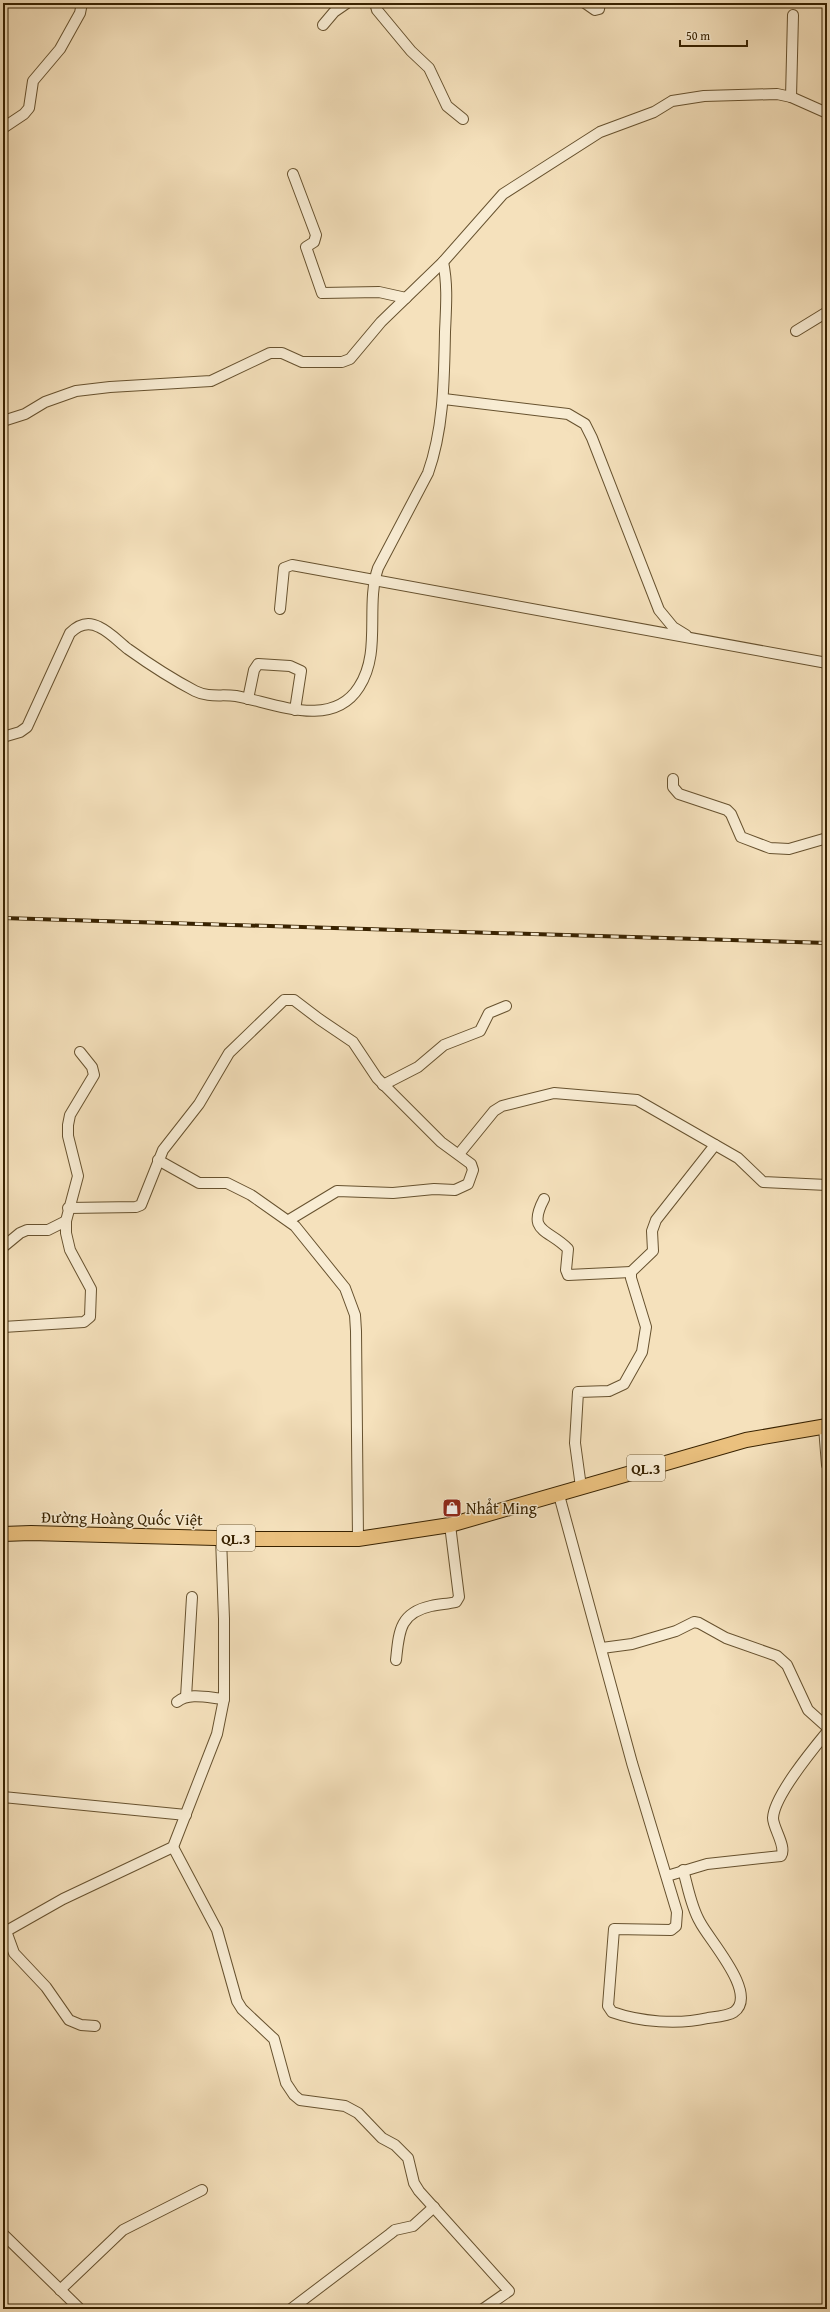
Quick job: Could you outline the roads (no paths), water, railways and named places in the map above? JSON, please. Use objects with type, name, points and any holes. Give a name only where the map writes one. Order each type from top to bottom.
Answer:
[{"type":"highway","name":"Đường Hoàng Quốc Việt","points":[[3,1534],[32,1533],[221,1538],[358,1539],[450,1525],[559,1495],[581,1487],[746,1440],[826,1427]]},
{"type":"street","points":[[6,124],[29,108],[32,81],[60,49],[80,13],[82,3]]},
{"type":"street","points":[[323,25],[334,12],[347,3]]},
{"type":"street","points":[[375,3],[377,10],[429,68],[450,110],[463,119]]},
{"type":"street","points":[[585,3],[595,10],[599,9],[600,3]]},
{"type":"street","points":[[791,97],[793,15]]},
{"type":"street","points":[[3,421],[25,414],[46,402],[76,391],[211,381],[270,353],[282,353],[302,362],[342,362],[350,359],[357,354],[381,322],[443,262],[503,194],[600,132],[654,112],[679,98],[764,94],[791,97],[827,113]]},
{"type":"street","points":[[293,174],[316,235],[314,242],[306,247],[322,293],[379,292],[406,298]]},
{"type":"street","points":[[3,737],[20,732],[32,720],[70,633],[76,627],[83,624],[100,627],[133,652],[201,694],[248,699],[295,710],[331,707],[348,699],[359,687],[367,670],[370,652],[374,580],[378,568],[433,461],[444,399],[446,284],[443,262]]},
{"type":"street","points":[[796,331],[827,312]]},
{"type":"street","points":[[444,399],[568,414],[585,424],[592,438],[659,610],[673,627],[689,637]]},
{"type":"street","points":[[280,609],[284,568],[288,565],[827,663]]},
{"type":"street","points":[[248,699],[254,670],[258,664],[290,666],[301,671],[295,710]]},
{"type":"street","points":[[673,779],[673,787],[679,794],[727,810],[738,834],[744,839],[784,850],[827,838]]},
{"type":"street","points":[[68,1208],[136,1207],[141,1205],[158,1160],[169,1140],[199,1104],[229,1053],[284,1000],[294,1000],[353,1042],[372,1072],[383,1085],[441,1142],[471,1164],[473,1170],[472,1177],[463,1188],[393,1193],[337,1191],[289,1220]]},
{"type":"street","points":[[383,1085],[418,1067],[444,1045],[480,1031],[489,1013],[506,1006]]},
{"type":"street","points":[[3,1327],[88,1321],[90,1317],[91,1289],[70,1250],[66,1233],[68,1208],[78,1176],[68,1136],[68,1125],[70,1115],[94,1075],[92,1067],[80,1052]]},
{"type":"street","points":[[459,1154],[494,1110],[502,1106],[554,1093],[637,1100],[744,1163],[763,1182],[827,1185]]},
{"type":"street","points":[[581,1487],[575,1443],[578,1392],[609,1391],[624,1384],[642,1352],[646,1327],[631,1278],[632,1272],[653,1251],[652,1231],[656,1220],[715,1145]]},
{"type":"street","points":[[158,1160],[199,1183],[227,1183],[251,1195],[289,1220],[338,1276],[351,1301],[355,1315],[358,1539]]},
{"type":"street","points":[[544,1199],[538,1210],[537,1223],[543,1232],[568,1249],[566,1270],[568,1275],[632,1272]]},
{"type":"street","points":[[3,1247],[20,1233],[27,1230],[48,1230],[66,1222]]},
{"type":"street","points":[[826,1427],[827,1465]]},
{"type":"street","points":[[559,1495],[602,1648],[632,1763],[677,1912],[676,1926],[670,1930],[614,1930],[608,2008],[612,2012],[629,2016],[684,2022],[731,2014],[738,2006],[741,1988],[736,1977],[699,1922],[684,1870]]},
{"type":"street","points":[[396,1660],[402,1623],[409,1615],[431,1606],[456,1602],[459,1597],[450,1525]]},
{"type":"street","points":[[96,2026],[81,2025],[69,2020],[46,1988],[14,1953],[5,1932],[63,1899],[173,1847],[217,1734],[224,1699],[224,1619],[221,1538]]},
{"type":"street","points":[[192,1597],[181,1700],[224,1699]]},
{"type":"street","points":[[602,1648],[632,1644],[676,1631],[694,1622],[700,1623],[726,1638],[777,1656],[787,1665],[808,1710],[817,1720],[827,1726]]},
{"type":"street","points":[[667,1876],[707,1864],[782,1854],[774,1826],[775,1809],[797,1770],[827,1732]]},
{"type":"street","points":[[3,1797],[186,1815]]},
{"type":"street","points":[[173,1847],[217,1930],[237,2001],[242,2009],[274,2039],[289,2090],[300,2100],[345,2106],[358,2113],[382,2138],[395,2145],[408,2158],[416,2187],[509,2291],[482,2309]]},
{"type":"street","points":[[60,2290],[123,2230],[202,2190]]},
{"type":"street","points":[[291,2309],[395,2230],[413,2226],[434,2207]]},
{"type":"street","points":[[3,2234],[80,2309]]},
{"type":"railway","points":[[3,918],[827,943]]},
{"type":"place","name":"Nhẩt Ming","points":[[452,1508]]}]
